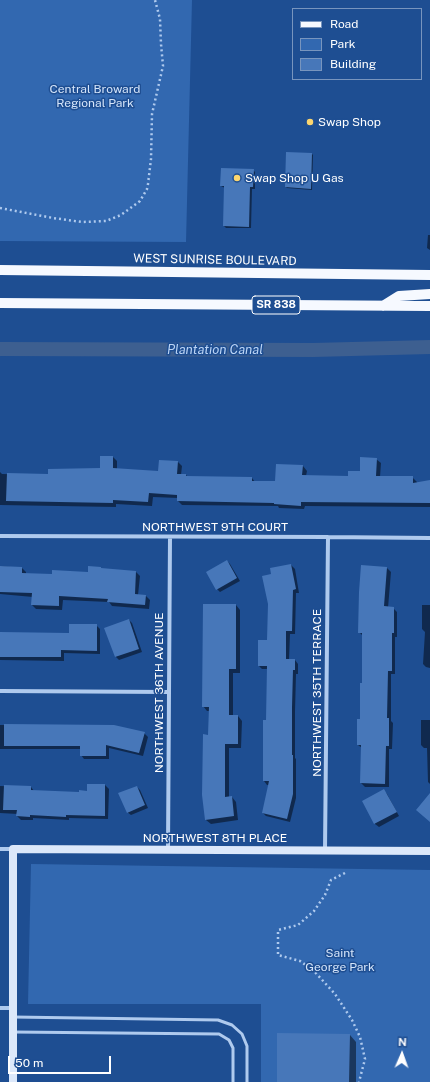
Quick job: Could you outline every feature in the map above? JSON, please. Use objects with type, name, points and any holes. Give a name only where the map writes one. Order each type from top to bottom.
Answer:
[{"type":"main road","name":"WEST SUNRISE BOULEVARD","points":[[0,270],[430,275]]},
{"type":"main road","points":[[383,306],[398,296],[430,294]]},
{"type":"main road","name":"SR 838","points":[[0,303],[430,306]]},
{"type":"street","name":"NORTHWEST 9TH COURT","points":[[0,536],[430,538]]},
{"type":"street","name":"NORTHWEST 36TH AVENUE","points":[[168,849],[170,537]]},
{"type":"street","name":"NORTHWEST 35TH TERRACE","points":[[325,850],[328,537]]},
{"type":"street","points":[[0,691],[168,692]]},
{"type":"street","name":"NORTHWEST 8TH PLACE","points":[[0,849],[430,851]]},
{"type":"street","points":[[13,849],[13,1082]]},
{"type":"street","points":[[0,1008],[13,1008]]},
{"type":"lane","points":[[13,1017],[218,1020],[232,1025],[242,1034],[247,1046],[247,1082]]},
{"type":"lane","points":[[13,1032],[219,1034],[229,1040],[233,1048],[233,1082]]},
{"type":"path","points":[[0,208],[82,222],[106,221],[121,215],[140,201],[147,189],[148,184],[151,159],[152,114],[163,66],[160,20],[155,0]]},
{"type":"path","points":[[345,873],[331,880],[325,895],[314,911],[298,925],[278,930],[278,955],[300,961],[314,971],[335,994],[352,1020],[360,1037],[365,1059],[359,1082]]},
{"type":"green space","name":"Central Broward Regional Park","points":[[0,0],[192,0],[186,242],[0,241]]},
{"type":"green space","name":"Saint George Park","points":[[31,864],[430,870],[430,1082],[261,1082],[261,1004],[28,1004]]},
{"type":"building","points":[[286,152],[312,153],[311,189],[285,187]]},
{"type":"building","points":[[221,168],[254,169],[253,187],[250,187],[249,227],[223,226],[224,186],[220,186]]},
{"type":"building","points":[[100,456],[113,456],[113,468],[158,471],[159,460],[178,461],[177,474],[186,474],[186,476],[252,477],[252,481],[275,481],[276,464],[303,465],[302,475],[348,476],[348,471],[360,471],[360,457],[377,458],[376,476],[413,476],[413,483],[430,480],[430,503],[301,502],[301,506],[274,503],[177,501],[177,495],[149,493],[148,502],[113,500],[113,503],[6,501],[7,473],[48,474],[48,469],[100,468]]},
{"type":"building","points":[[227,560],[237,578],[216,590],[206,572]]},
{"type":"building","points":[[291,564],[296,589],[293,590],[292,631],[286,631],[286,659],[295,659],[295,670],[293,670],[292,707],[293,794],[287,819],[262,813],[269,781],[263,781],[263,720],[266,720],[267,666],[258,666],[258,640],[267,640],[268,604],[262,576],[271,574],[270,568]]},
{"type":"building","points":[[361,565],[387,567],[384,606],[394,607],[392,671],[388,671],[387,718],[389,718],[389,746],[386,746],[385,784],[360,783],[361,745],[357,745],[357,719],[360,719],[360,683],[362,683],[362,633],[358,633]]},
{"type":"building","points":[[0,566],[22,567],[22,573],[52,574],[52,570],[88,572],[88,566],[136,571],[135,594],[146,595],[145,605],[107,602],[108,599],[59,596],[59,606],[31,605],[32,593],[0,592]]},
{"type":"building","points":[[203,604],[236,604],[236,669],[229,669],[229,715],[238,715],[238,744],[225,744],[225,797],[232,796],[234,816],[205,820],[202,795],[203,734],[208,735],[209,707],[202,707]]},
{"type":"building","points":[[129,619],[139,649],[115,657],[104,628]]},
{"type":"building","points":[[69,624],[97,624],[97,651],[61,650],[61,657],[0,657],[0,632],[69,633]]},
{"type":"building","points":[[4,724],[114,725],[145,732],[139,753],[106,745],[106,756],[80,756],[80,746],[4,746]]},
{"type":"building","points":[[87,784],[105,784],[105,816],[66,815],[66,817],[30,815],[30,817],[16,816],[17,810],[3,810],[4,785],[31,786],[31,790],[79,792],[79,790],[87,791]]},
{"type":"building","points":[[137,786],[145,805],[127,813],[118,793]]},
{"type":"building","points":[[384,789],[397,812],[374,824],[362,801]]},
{"type":"building","points":[[430,793],[430,822],[416,810]]},
{"type":"building","points":[[277,1033],[350,1034],[349,1082],[277,1082]]},
{"type":"waterway","name":"Plantation Canal","points":[[0,349],[313,350],[430,347]]},
{"type":"place","name":"Swap Shop","points":[[310,122]]},
{"type":"place","name":"Swap Shop U Gas","points":[[237,178]]}]
